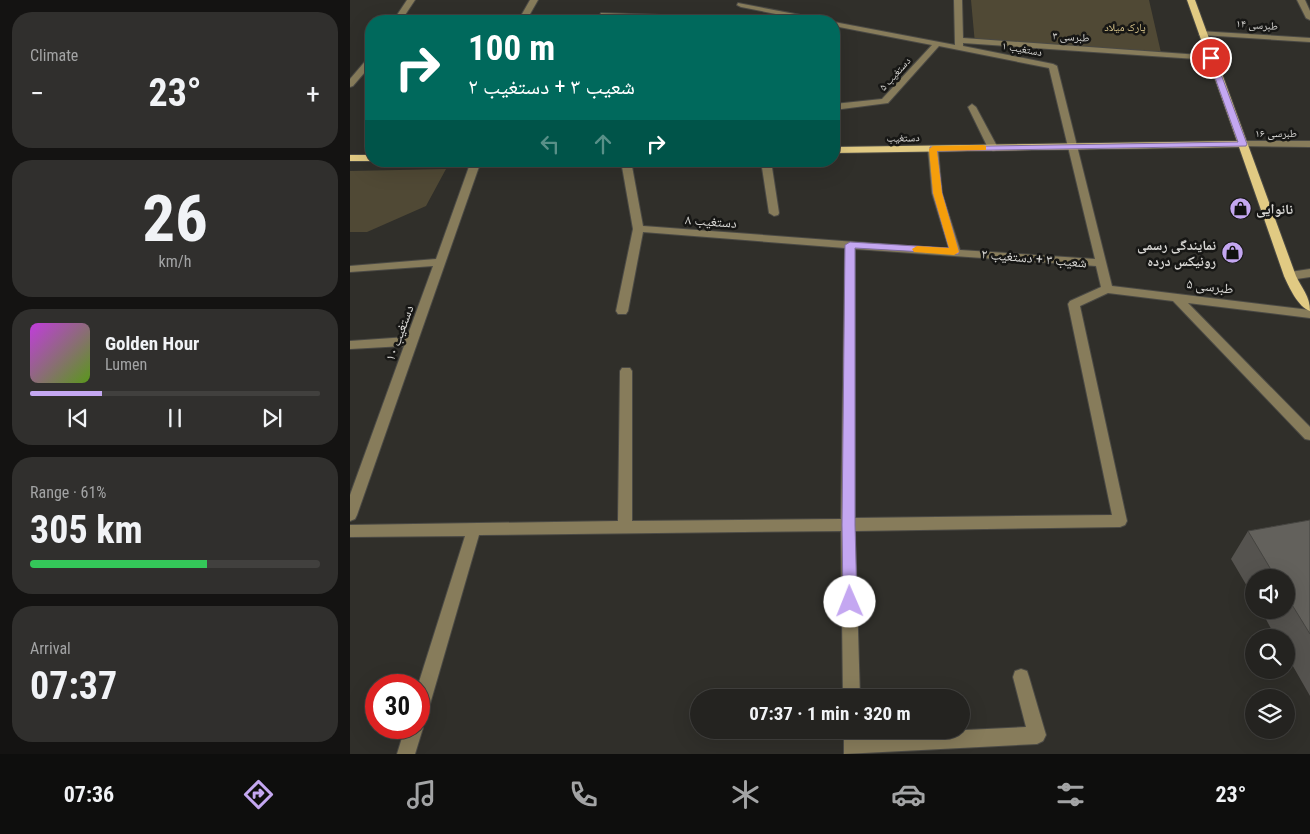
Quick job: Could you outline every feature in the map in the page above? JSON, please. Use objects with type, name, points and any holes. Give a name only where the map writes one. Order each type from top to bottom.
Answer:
[{"type":"main road","points":[[1191,0],[1290,276],[1296,289],[1310,307]]},
{"type":"main road","name":"دستغیب","points":[[840,150],[1243,144]]},
{"type":"main road","points":[[350,158],[365,158]]},
{"type":"street","points":[[401,15],[411,0]]},
{"type":"street","points":[[525,15],[534,0]]},
{"type":"street","points":[[958,0],[959,45]]},
{"type":"street","points":[[1301,0],[1310,18]]},
{"type":"street","points":[[741,5],[791,15]]},
{"type":"street","name":"دستغیب ۱","points":[[840,25],[936,45],[959,45],[1053,66],[1074,146]]},
{"type":"street","name":"طبرسی ۱۴","points":[[1202,33],[1310,40]]},
{"type":"street","name":"دستغیب ۵","points":[[840,106],[885,101],[936,45]]},
{"type":"street","name":"طبرسی ۳","points":[[959,45],[1211,58]]},
{"type":"street","points":[[350,84],[365,67]]},
{"type":"street","points":[[972,107],[993,148]]},
{"type":"street","name":"طبرسی ۱۶","points":[[1243,144],[1310,144]]},
{"type":"street","name":"شعیب ۳ + دستغیب ۲","points":[[850,245],[1101,264],[1074,146]]},
{"type":"street","points":[[933,149],[937,193],[954,252]]},
{"type":"street","name":"دستغیب ۱۰","points":[[350,515],[474,167]]},
{"type":"street","points":[[622,312],[638,229],[627,167]]},
{"type":"street","points":[[767,167],[774,213]]},
{"type":"street","name":"دستغیب ۸","points":[[638,229],[850,245]]},
{"type":"street","points":[[850,245],[848,525],[852,689]]},
{"type":"street","points":[[350,269],[440,262]]},
{"type":"street","points":[[350,531],[1120,521],[1074,304],[1107,289],[1101,264]]},
{"type":"street","points":[[1290,276],[1310,273]]},
{"type":"street","name":"طبرسی ۵","points":[[1107,289],[1310,314]]},
{"type":"street","points":[[1177,298],[1310,435]]},
{"type":"street","points":[[350,345],[412,340]]},
{"type":"street","points":[[625,528],[626,371]]},
{"type":"street","points":[[430,675],[474,529]]},
{"type":"street","points":[[853,742],[1036,735],[1021,677]]},
{"type":"street","points":[[406,754],[411,739]]},
{"type":"green space","name":"پارک میلاد","points":[[971,0],[1149,0],[1162,57],[975,44]]},
{"type":"green space","points":[[446,169],[426,206],[367,232],[350,232],[350,171]]},
{"type":"building","points":[[1310,520],[1310,634],[1295,610],[1295,569],[1271,569],[1248,531]]},
{"type":"slow traffic","points":[[917,249],[954,252],[937,193],[933,149],[983,148]]},
{"type":"place","name":"نانوایی","points":[[1240,209]]},
{"type":"place","name":"نمایندگی رسمی رونیکس درده","points":[[1232,253]]},
{"type":"route","points":[[850,602],[848,525],[850,245],[954,252],[937,193],[933,149],[1243,144],[1211,58]]}]
